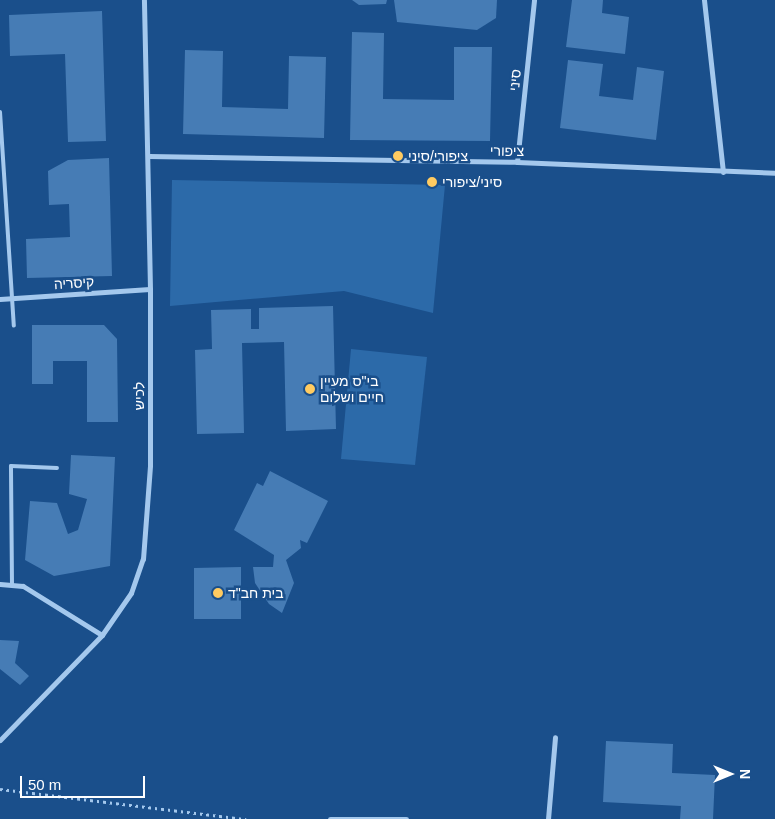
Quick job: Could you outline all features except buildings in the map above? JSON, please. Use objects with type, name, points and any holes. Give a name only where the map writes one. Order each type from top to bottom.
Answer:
[{"type":"street","name":"לכיש","points":[[0,740],[102,635],[131,593],[146,538],[150,289],[149,156],[144,0]]},
{"type":"street","name":"סיני","points":[[517,162],[534,0]]},
{"type":"street","points":[[704,0],[723,172]]},
{"type":"street","name":"ציפורי","points":[[149,156],[517,162],[775,173]]},
{"type":"street","name":"קיסריה","points":[[0,299],[150,289]]},
{"type":"street","points":[[0,584],[23,586],[102,635]]},
{"type":"street","points":[[548,819],[555,737]]},
{"type":"street","points":[[330,819],[406,819]]},
{"type":"lane","points":[[0,112],[14,326]]},
{"type":"lane","points":[[12,585],[11,466],[57,468]]},
{"type":"path","points":[[0,789],[246,819]]},
{"type":"shaded area","points":[[172,180],[445,185],[433,313],[344,291],[170,306]]},
{"type":"shaded area","points":[[351,349],[427,357],[415,465],[341,459]]},
{"type":"place","name":"ציפורי/סיני","points":[[398,156]]},
{"type":"place","name":"סיני/ציפורי","points":[[432,182]]},
{"type":"place","name":"בי\"ס מעיין חיים ושלום","points":[[310,389]]},
{"type":"place","name":"בית חב\"ד","points":[[218,593]]}]
